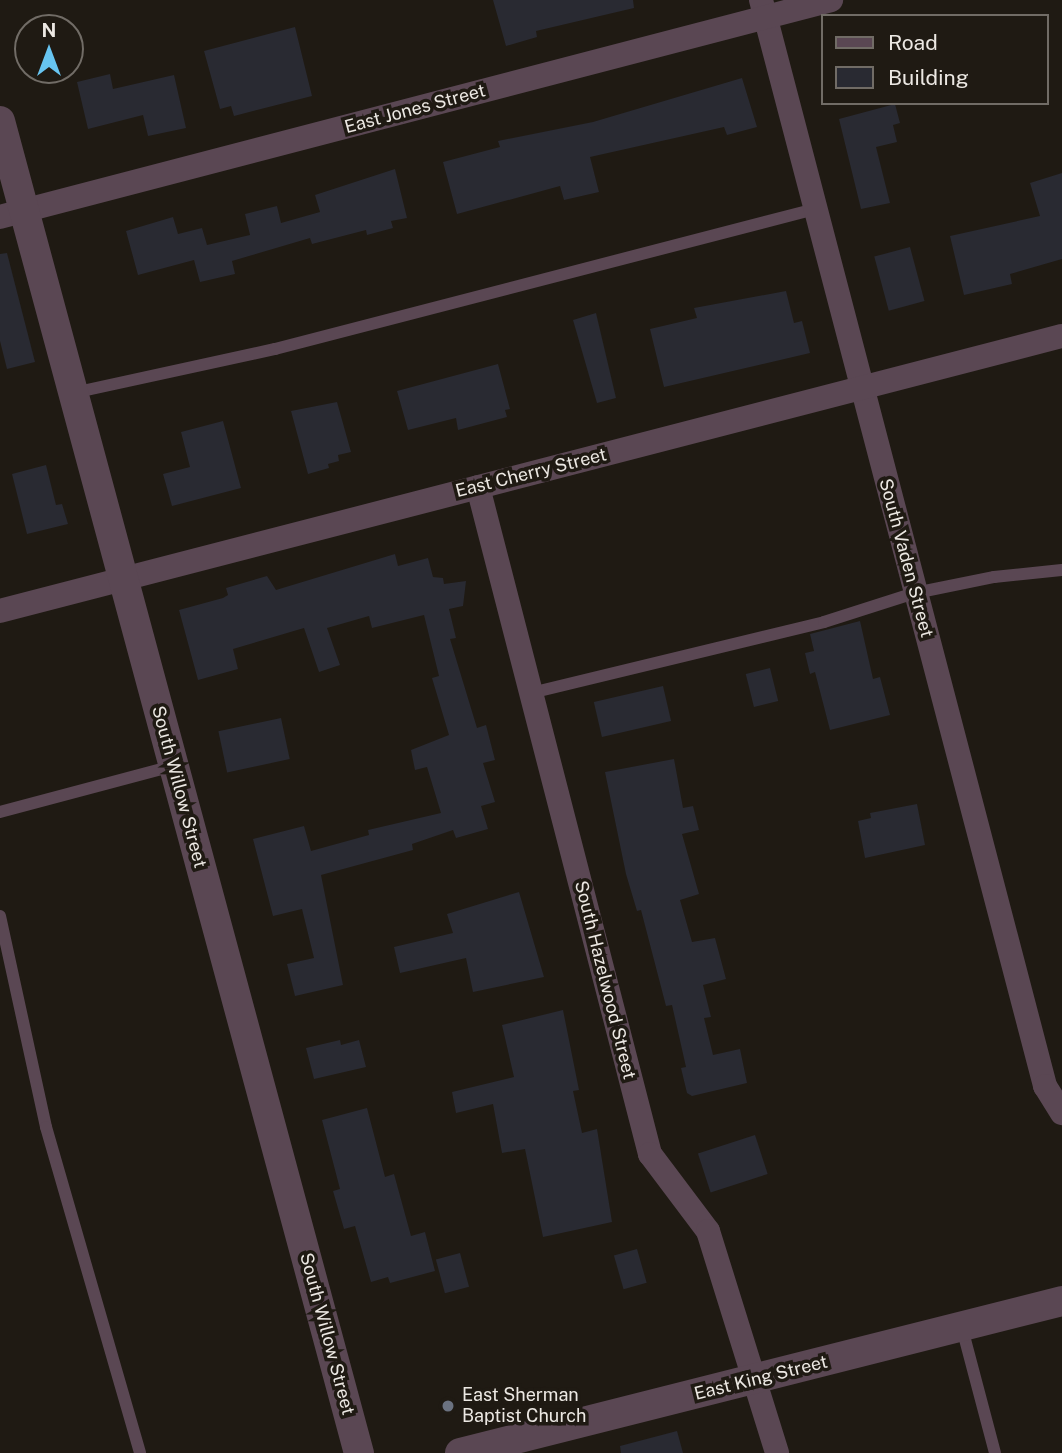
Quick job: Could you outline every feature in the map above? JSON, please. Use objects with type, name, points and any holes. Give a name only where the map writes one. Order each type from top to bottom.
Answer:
[{"type":"street","name":"East Jones Street","points":[[12,214],[763,9],[831,0]]},
{"type":"street","name":"South Vaden Street","points":[[763,9],[1045,1086],[1062,1113]]},
{"type":"street","name":"South Willow Street","points":[[0,121],[12,214],[73,393],[359,1453]]},
{"type":"street","name":"East Cherry Street","points":[[0,611],[122,576],[1062,336]]},
{"type":"street","name":"South Hazelwood Street","points":[[478,487],[650,1154],[708,1231],[758,1380],[777,1453]]},
{"type":"street","name":"East King Street","points":[[460,1453],[758,1380],[1062,1301]]},
{"type":"lane","points":[[73,393],[275,349],[815,209]]},
{"type":"lane","points":[[531,693],[824,622],[915,593],[1062,570]]},
{"type":"lane","points":[[0,812],[173,766]]},
{"type":"lane","points":[[0,916],[46,1127],[140,1453]]},
{"type":"lane","points":[[962,1328],[995,1453]]},
{"type":"building","points":[[493,0],[633,0],[634,8],[536,31],[537,37],[506,46]]},
{"type":"building","points":[[295,27],[312,96],[234,116],[231,106],[220,109],[204,51]]},
{"type":"building","points":[[110,74],[113,89],[174,75],[186,128],[148,136],[143,115],[88,129],[77,84],[84,84],[84,80]]},
{"type":"building","points":[[742,78],[757,127],[727,135],[724,127],[590,157],[599,192],[564,200],[560,186],[457,214],[443,162],[500,147],[498,141],[593,122]]},
{"type":"building","points":[[895,105],[900,123],[893,125],[897,142],[876,147],[890,203],[861,209],[839,119]]},
{"type":"building","points":[[395,169],[407,218],[391,221],[393,228],[367,235],[366,230],[312,244],[310,238],[232,261],[235,274],[200,282],[194,260],[138,275],[126,231],[173,217],[178,234],[202,228],[207,245],[250,235],[245,214],[277,206],[281,223],[320,212],[315,195]]},
{"type":"building","points":[[1062,173],[1062,259],[1010,274],[1012,284],[964,295],[950,236],[1040,216],[1030,183]]},
{"type":"building","points":[[910,247],[924,301],[889,311],[874,257]]},
{"type":"building","points":[[7,253],[35,362],[7,369],[0,341],[0,254]]},
{"type":"building","points":[[786,291],[794,323],[802,321],[810,353],[664,387],[650,329],[697,318],[694,308]]},
{"type":"building","points":[[596,313],[616,398],[597,403],[573,320]]},
{"type":"building","points":[[498,364],[510,409],[505,410],[507,417],[458,430],[456,418],[408,430],[397,391]]},
{"type":"building","points":[[337,402],[351,452],[338,455],[339,461],[328,464],[329,468],[308,474],[291,411]]},
{"type":"building","points":[[223,421],[241,488],[172,506],[163,474],[190,467],[181,432]]},
{"type":"building","points":[[46,465],[56,505],[62,504],[68,524],[27,534],[12,474]]},
{"type":"building","points":[[395,554],[398,566],[428,558],[433,577],[443,578],[444,584],[466,581],[463,606],[449,609],[456,638],[450,639],[477,728],[486,725],[495,760],[483,763],[495,802],[481,806],[488,829],[456,838],[453,830],[412,844],[413,850],[321,875],[343,985],[295,996],[287,964],[314,958],[302,909],[273,916],[253,839],[304,826],[311,851],[369,835],[368,830],[441,813],[427,767],[415,770],[411,750],[449,735],[432,678],[439,676],[424,615],[372,628],[369,616],[327,628],[340,665],[319,672],[304,628],[233,649],[238,669],[198,680],[179,610],[223,598],[228,595],[226,588],[267,576],[276,590]]},
{"type":"building","points":[[860,621],[873,679],[880,677],[890,715],[830,730],[815,672],[810,674],[805,653],[814,651],[810,634]]},
{"type":"building","points":[[770,668],[778,701],[754,707],[746,674]]},
{"type":"building","points":[[663,686],[671,721],[602,737],[594,702]]},
{"type":"building","points":[[281,718],[290,759],[227,772],[218,731]]},
{"type":"building","points":[[674,759],[683,808],[693,806],[699,830],[682,834],[699,894],[680,900],[692,942],[715,938],[726,979],[703,985],[711,1017],[704,1018],[713,1055],[740,1049],[747,1083],[692,1096],[687,1093],[681,1068],[686,1067],[672,1005],[666,1006],[641,910],[637,911],[626,874],[605,772]]},
{"type":"building","points":[[917,804],[925,845],[865,858],[858,821],[871,818],[870,813]]},
{"type":"building","points":[[519,892],[544,977],[473,992],[466,958],[400,973],[394,947],[453,933],[447,914]]},
{"type":"building","points":[[563,1010],[579,1090],[573,1091],[582,1133],[597,1129],[612,1222],[543,1237],[525,1149],[502,1153],[493,1104],[456,1113],[452,1092],[514,1077],[502,1025]]},
{"type":"building","points":[[340,1040],[341,1045],[359,1040],[366,1067],[314,1079],[306,1048]]},
{"type":"building","points":[[367,1108],[385,1177],[394,1174],[411,1236],[425,1232],[435,1271],[390,1283],[388,1277],[371,1282],[355,1226],[344,1229],[333,1191],[340,1189],[322,1120]]},
{"type":"building","points":[[755,1135],[768,1174],[711,1193],[698,1154]]},
{"type":"building","points":[[637,1249],[647,1283],[624,1289],[614,1256]]},
{"type":"building","points":[[460,1253],[469,1287],[445,1293],[436,1259]]},
{"type":"building","points":[[677,1431],[683,1453],[621,1453],[620,1446]]},
{"type":"place","name":"East Sherman Baptist Church","points":[[448,1406]]}]
